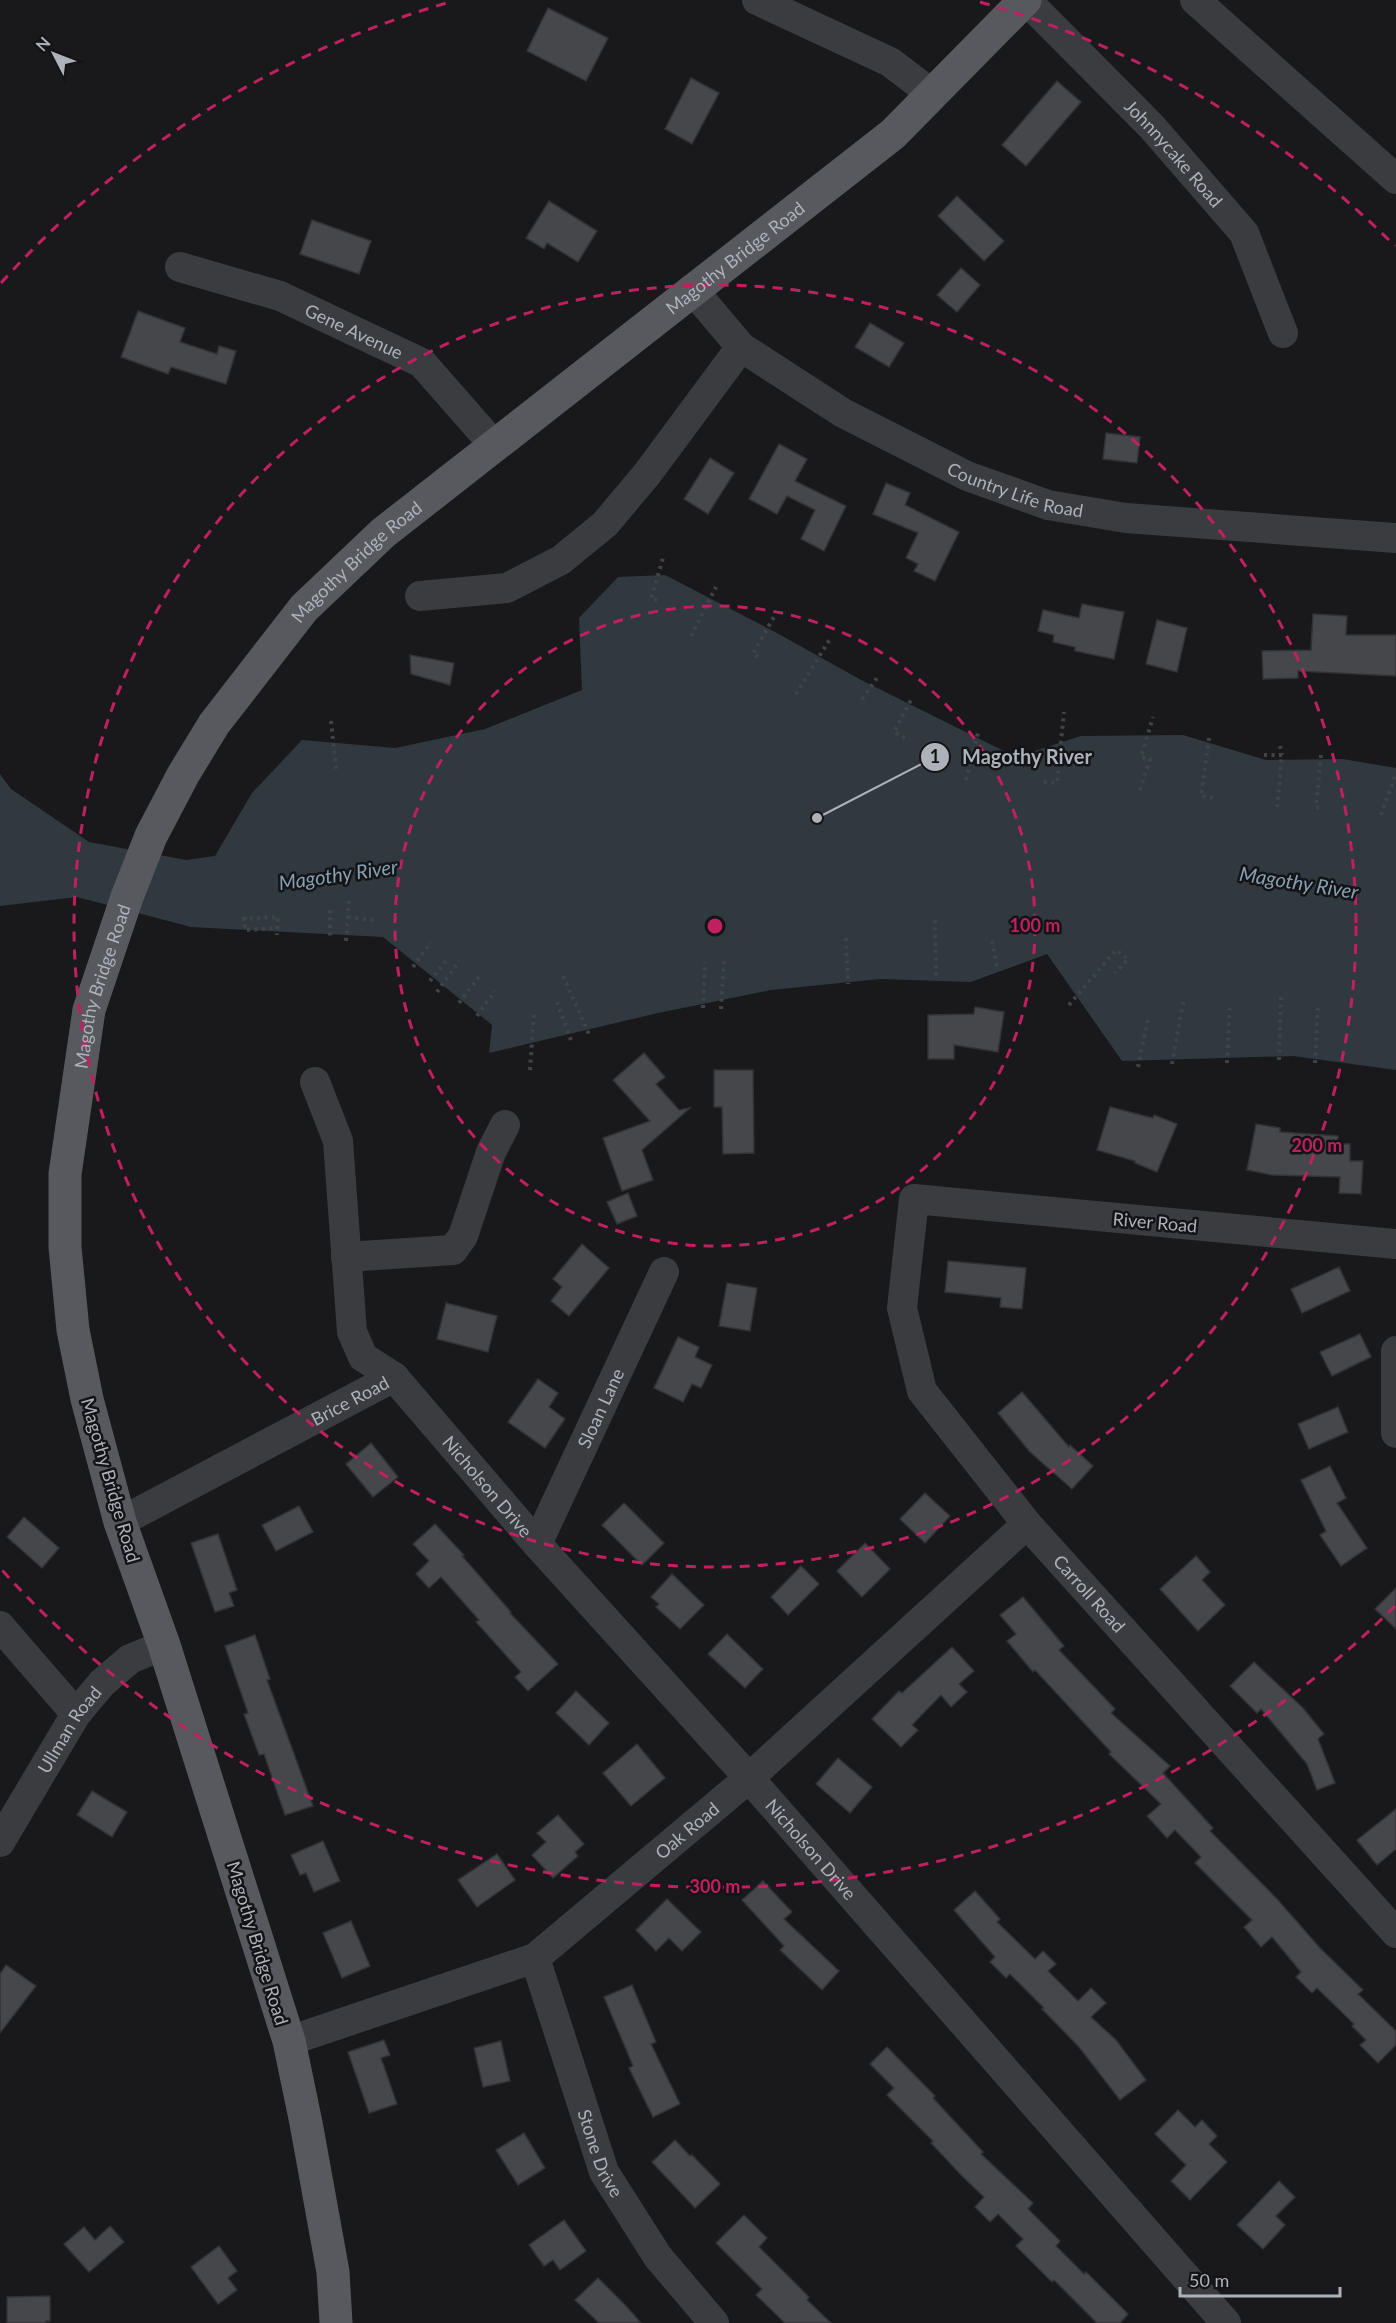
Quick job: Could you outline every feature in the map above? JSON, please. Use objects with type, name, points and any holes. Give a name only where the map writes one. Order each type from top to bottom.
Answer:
[{"type":"main road","name":"Magothy Bridge Road","points":[[336,2323],[333,2272],[289,2040],[164,1645],[120,1522],[84,1387],[73,1330],[65,1247],[65,1174],[89,1010],[151,836],[183,775],[214,724],[304,608],[383,532],[893,134],[1026,0]]},
{"type":"street","points":[[757,0],[890,62],[932,94]]},
{"type":"street","name":"Johnnycake Road","points":[[1026,0],[1152,127],[1244,233],[1283,333]]},
{"type":"street","points":[[1195,0],[1396,179]]},
{"type":"street","name":"Gene Avenue","points":[[180,267],[280,296],[422,363],[494,444]]},
{"type":"street","name":"Country Life Road","points":[[692,289],[741,347],[843,413],[967,476],[1048,506],[1126,518],[1396,537]]},
{"type":"street","points":[[420,596],[507,588],[561,560],[612,516],[647,474],[741,347]]},
{"type":"street","name":"Brice Road","points":[[120,1522],[394,1377],[363,1357],[352,1332],[338,1141],[315,1082]]},
{"type":"street","points":[[346,1257],[453,1250],[463,1236],[491,1152],[505,1125]]},
{"type":"street","name":"River Road","points":[[914,1199],[1396,1244]]},
{"type":"street","name":"Carroll Road","points":[[914,1199],[902,1308],[922,1391],[1027,1524],[1396,1931]]},
{"type":"street","name":"Sloan Lane","points":[[537,1544],[664,1272]]},
{"type":"street","points":[[1396,1352],[1396,1433]]},
{"type":"street","name":"Nicholson Drive","points":[[394,1377],[537,1544],[749,1778],[1226,2323]]},
{"type":"street","name":"Oak Road","points":[[289,2040],[535,1958],[749,1778],[1027,1524]]},
{"type":"street","points":[[0,1626],[76,1714]]},
{"type":"street","name":"Ullman Road","points":[[0,1842],[76,1714],[102,1683],[130,1659],[164,1645]]},
{"type":"street","name":"Stone Drive","points":[[535,1958],[604,2172],[658,2257],[714,2323]]},
{"type":"path","points":[[657,600],[651,599],[663,558]]},
{"type":"path","points":[[691,636],[716,587]]},
{"type":"path","points":[[758,657],[753,654],[775,615]]},
{"type":"path","points":[[796,694],[830,639]]},
{"type":"path","points":[[862,699],[877,678]]},
{"type":"path","points":[[905,738],[894,732],[911,700]]},
{"type":"path","points":[[1044,782],[1057,783],[1064,712]]},
{"type":"path","points":[[1140,790],[1150,759],[1141,757],[1153,717]]},
{"type":"path","points":[[331,721],[336,770]]},
{"type":"path","points":[[966,780],[980,729]]},
{"type":"path","points":[[1209,738],[1201,796],[1215,798]]},
{"type":"path","points":[[1277,810],[1282,755],[1280,746]]},
{"type":"path","points":[[1264,755],[1282,755]]},
{"type":"path","points":[[1321,755],[1316,807],[1324,808]]},
{"type":"path","points":[[1381,815],[1396,773]]},
{"type":"path","points":[[346,941],[349,902]]},
{"type":"path","points":[[330,910],[330,939]]},
{"type":"path","points":[[277,935],[278,928],[278,917],[243,918],[245,930],[278,928]]},
{"type":"path","points":[[348,917],[374,920]]},
{"type":"path","points":[[935,920],[936,978]]},
{"type":"path","points":[[846,938],[848,984]]},
{"type":"path","points":[[992,941],[997,967]]},
{"type":"path","points":[[413,967],[431,942]]},
{"type":"path","points":[[1069,1005],[1116,950],[1128,959],[1115,974]]},
{"type":"path","points":[[430,981],[449,957]]},
{"type":"path","points":[[721,1009],[724,959]]},
{"type":"path","points":[[437,992],[459,961]]},
{"type":"path","points":[[703,1008],[705,962]]},
{"type":"path","points":[[459,1003],[479,976]]},
{"type":"path","points":[[563,976],[589,1034]]},
{"type":"path","points":[[477,1016],[495,991]]},
{"type":"path","points":[[1279,1060],[1281,996]]},
{"type":"path","points":[[1172,1064],[1184,998]]},
{"type":"path","points":[[557,1002],[572,1043]]},
{"type":"path","points":[[1227,1063],[1230,1004]]},
{"type":"path","points":[[1315,1063],[1318,1005]]},
{"type":"path","points":[[530,1070],[534,1013]]},
{"type":"path","points":[[1138,1067],[1148,1018]]},
{"type":"water","name":"Magothy River","points":[[665,575],[863,681],[1016,757],[1081,736],[1183,735],[1266,760],[1343,759],[1396,768],[1396,1070],[1293,1056],[1122,1061],[1047,954],[971,982],[880,979],[771,990],[658,1013],[489,1053],[492,1025],[383,937],[191,927],[77,897],[0,906],[0,774],[11,789],[89,842],[186,860],[215,856],[252,793],[302,740],[395,748],[485,729],[582,690],[579,618],[618,577]]},
{"type":"building","points":[[548,8],[608,38],[586,81],[527,51]]},
{"type":"building","points":[[691,78],[719,93],[692,144],[665,129]]},
{"type":"building","points":[[1057,81],[1081,102],[1026,166],[1002,145]]},
{"type":"building","points":[[957,196],[1004,241],[984,261],[938,216]]},
{"type":"building","points":[[549,201],[597,231],[578,262],[547,243],[544,249],[526,238]]},
{"type":"building","points":[[312,220],[371,241],[359,274],[300,254]]},
{"type":"building","points":[[961,268],[980,285],[957,312],[937,295]]},
{"type":"building","points":[[138,311],[185,328],[180,342],[217,354],[219,346],[236,351],[226,384],[171,367],[168,374],[121,357]]},
{"type":"building","points":[[870,323],[904,343],[889,367],[855,347]]},
{"type":"building","points":[[1106,433],[1140,437],[1137,463],[1103,459]]},
{"type":"building","points":[[779,444],[807,459],[795,481],[846,506],[824,551],[801,539],[815,510],[787,496],[777,514],[749,499]]},
{"type":"building","points":[[710,458],[734,473],[708,514],[684,499]]},
{"type":"building","points":[[886,483],[910,493],[905,505],[959,532],[935,581],[914,571],[918,564],[906,558],[918,533],[873,514]]},
{"type":"building","points":[[1082,604],[1124,612],[1114,659],[1075,651],[1075,647],[1053,642],[1054,635],[1038,631],[1043,610],[1079,618]]},
{"type":"building","points":[[1313,614],[1347,616],[1346,635],[1396,635],[1396,676],[1298,671],[1298,678],[1263,679],[1262,651],[1311,650]]},
{"type":"building","points":[[1157,620],[1187,628],[1177,672],[1146,664]]},
{"type":"building","points":[[410,655],[454,663],[450,685],[411,674]]},
{"type":"building","points":[[975,1007],[1004,1012],[998,1052],[954,1045],[954,1059],[928,1059],[928,1015],[974,1014]]},
{"type":"building","points":[[644,1053],[665,1077],[656,1084],[679,1110],[690,1108],[642,1150],[653,1180],[622,1191],[603,1138],[650,1121],[613,1080]]},
{"type":"building","points":[[714,1070],[753,1070],[754,1153],[723,1154],[722,1107],[714,1107]]},
{"type":"building","points":[[1110,1107],[1153,1118],[1154,1115],[1177,1124],[1157,1172],[1135,1161],[1097,1150]]},
{"type":"building","points":[[1256,1124],[1280,1128],[1280,1132],[1338,1136],[1338,1144],[1350,1144],[1350,1161],[1363,1161],[1361,1194],[1339,1193],[1340,1177],[1272,1175],[1247,1170]]},
{"type":"building","points":[[628,1193],[637,1216],[617,1224],[607,1202]]},
{"type":"building","points":[[582,1244],[609,1268],[569,1316],[551,1301],[562,1287],[553,1279]]},
{"type":"building","points":[[948,1261],[1026,1268],[1022,1309],[1000,1307],[1001,1298],[945,1292]]},
{"type":"building","points":[[1339,1267],[1350,1291],[1302,1313],[1291,1289]]},
{"type":"building","points":[[727,1283],[757,1288],[750,1331],[719,1326]]},
{"type":"building","points":[[446,1303],[497,1316],[488,1352],[437,1339]]},
{"type":"building","points":[[1360,1334],[1371,1357],[1332,1376],[1320,1352]]},
{"type":"building","points":[[678,1337],[699,1347],[695,1357],[712,1365],[701,1388],[692,1384],[683,1402],[654,1388]]},
{"type":"building","points":[[538,1379],[558,1393],[549,1407],[565,1419],[545,1448],[508,1422]]},
{"type":"building","points":[[1022,1392],[1069,1447],[1070,1445],[1093,1466],[1072,1489],[1030,1452],[998,1413]]},
{"type":"building","points":[[1338,1407],[1348,1432],[1309,1449],[1298,1424]]},
{"type":"building","points":[[371,1443],[398,1477],[373,1497],[346,1464]]},
{"type":"building","points":[[1330,1466],[1346,1498],[1337,1503],[1367,1548],[1341,1566],[1320,1535],[1326,1531],[1301,1480]]},
{"type":"building","points":[[925,1493],[950,1516],[925,1543],[900,1519]]},
{"type":"building","points":[[624,1503],[664,1543],[642,1565],[602,1525]]},
{"type":"building","points":[[299,1506],[313,1532],[276,1551],[262,1525]]},
{"type":"building","points":[[24,1517],[59,1548],[42,1568],[7,1537]]},
{"type":"building","points":[[435,1524],[464,1555],[462,1556],[510,1613],[558,1664],[528,1691],[515,1677],[521,1672],[476,1622],[479,1620],[441,1577],[429,1588],[416,1574],[429,1561],[413,1544]]},
{"type":"building","points":[[218,1534],[237,1590],[229,1593],[234,1606],[215,1612],[191,1543]]},
{"type":"building","points":[[865,1543],[890,1569],[862,1597],[837,1571]]},
{"type":"building","points":[[1196,1556],[1210,1572],[1202,1580],[1225,1605],[1198,1631],[1160,1589]]},
{"type":"building","points":[[801,1566],[819,1584],[788,1615],[771,1597]]},
{"type":"building","points":[[672,1574],[704,1605],[680,1629],[656,1607],[659,1604],[651,1597]]},
{"type":"building","points":[[1396,1588],[1396,1629],[1375,1609]]},
{"type":"building","points":[[1023,1597],[1064,1646],[1059,1650],[1115,1709],[1111,1713],[1170,1766],[1163,1773],[1213,1828],[1210,1831],[1277,1899],[1320,1948],[1363,1990],[1358,1994],[1396,2031],[1396,2045],[1378,2063],[1360,2045],[1366,2040],[1352,2026],[1354,2024],[1317,1988],[1312,1993],[1296,1977],[1301,1972],[1272,1937],[1261,1947],[1244,1927],[1252,1920],[1195,1863],[1201,1857],[1175,1830],[1167,1838],[1147,1816],[1161,1804],[1109,1754],[1111,1752],[1035,1670],[1033,1672],[1007,1641],[1016,1634],[1000,1615]]},
{"type":"building","points":[[727,1634],[763,1669],[745,1688],[708,1654]]},
{"type":"building","points":[[255,1635],[270,1679],[267,1680],[313,1806],[285,1815],[264,1754],[259,1755],[244,1714],[248,1713],[225,1646]]},
{"type":"building","points":[[952,1647],[974,1671],[959,1684],[967,1692],[951,1707],[941,1695],[912,1725],[918,1730],[901,1747],[872,1719],[899,1691],[902,1693]]},
{"type":"building","points":[[1254,1662],[1303,1708],[1324,1734],[1318,1739],[1335,1783],[1317,1790],[1307,1764],[1261,1709],[1257,1713],[1230,1686]]},
{"type":"building","points":[[576,1691],[609,1723],[589,1745],[556,1713]]},
{"type":"building","points":[[637,1744],[665,1778],[631,1806],[603,1773]]},
{"type":"building","points":[[838,1758],[872,1787],[850,1813],[816,1784]]},
{"type":"building","points":[[92,1791],[127,1812],[112,1837],[77,1815]]},
{"type":"building","points":[[1396,1809],[1396,1849],[1377,1865],[1357,1840]]},
{"type":"building","points":[[558,1815],[584,1844],[575,1852],[578,1856],[553,1878],[532,1855],[546,1842],[537,1833]]},
{"type":"building","points":[[323,1841],[340,1881],[314,1892],[306,1873],[300,1875],[291,1855]]},
{"type":"building","points":[[497,1854],[515,1880],[477,1907],[458,1880]]},
{"type":"building","points":[[763,1881],[792,1912],[784,1919],[839,1971],[822,1990],[780,1950],[784,1946],[742,1900]]},
{"type":"building","points":[[975,1891],[1000,1919],[997,1922],[1035,1959],[1043,1951],[1056,1964],[1048,1971],[1078,2001],[1091,1988],[1106,2003],[1091,2017],[1116,2040],[1146,2080],[1120,2100],[1079,2047],[1042,2009],[1044,2008],[1010,1974],[1006,1978],[990,1962],[995,1957],[954,1910]]},
{"type":"building","points":[[667,1899],[701,1932],[682,1951],[669,1938],[656,1951],[636,1930]]},
{"type":"building","points":[[351,1921],[370,1966],[342,1978],[323,1933]]},
{"type":"building","points":[[6,1965],[36,1986],[0,2033],[0,1974]]},
{"type":"building","points":[[632,1985],[656,2042],[651,2044],[680,2104],[653,2117],[629,2068],[633,2066],[604,1997]]},
{"type":"building","points":[[384,2040],[390,2055],[381,2058],[397,2104],[369,2113],[348,2052]]},
{"type":"building","points":[[501,2041],[510,2081],[483,2087],[474,2048]]},
{"type":"building","points":[[887,2047],[935,2096],[933,2098],[983,2152],[981,2154],[1033,2203],[1028,2209],[1060,2241],[1056,2246],[1128,2314],[1120,2323],[1097,2323],[1016,2246],[1023,2239],[998,2214],[990,2222],[975,2207],[984,2197],[887,2095],[894,2088],[870,2064]]},
{"type":"building","points":[[1178,2110],[1195,2127],[1202,2120],[1217,2136],[1209,2144],[1227,2162],[1190,2200],[1171,2181],[1186,2165],[1155,2134]]},
{"type":"building","points":[[524,2133],[545,2168],[518,2185],[496,2150]]},
{"type":"building","points":[[675,2140],[720,2184],[695,2208],[652,2162]]},
{"type":"building","points":[[1279,2181],[1295,2197],[1276,2216],[1285,2225],[1263,2249],[1237,2225]]},
{"type":"building","points":[[744,2215],[767,2238],[759,2247],[809,2297],[807,2300],[831,2323],[785,2323],[756,2295],[762,2289],[716,2243]]},
{"type":"building","points":[[564,2220],[586,2251],[560,2270],[553,2260],[544,2266],[529,2245]]},
{"type":"building","points":[[110,2226],[124,2242],[89,2272],[64,2244],[84,2227],[95,2240]]},
{"type":"building","points":[[219,2246],[237,2271],[228,2278],[237,2290],[218,2304],[191,2267]]},
{"type":"building","points":[[598,2278],[641,2323],[599,2323],[575,2300]]},
{"type":"building","points":[[50,2296],[50,2321],[46,2323],[7,2323],[7,2297]]},
{"type":"place","name":"Magothy River","points":[[817,818]]}]
